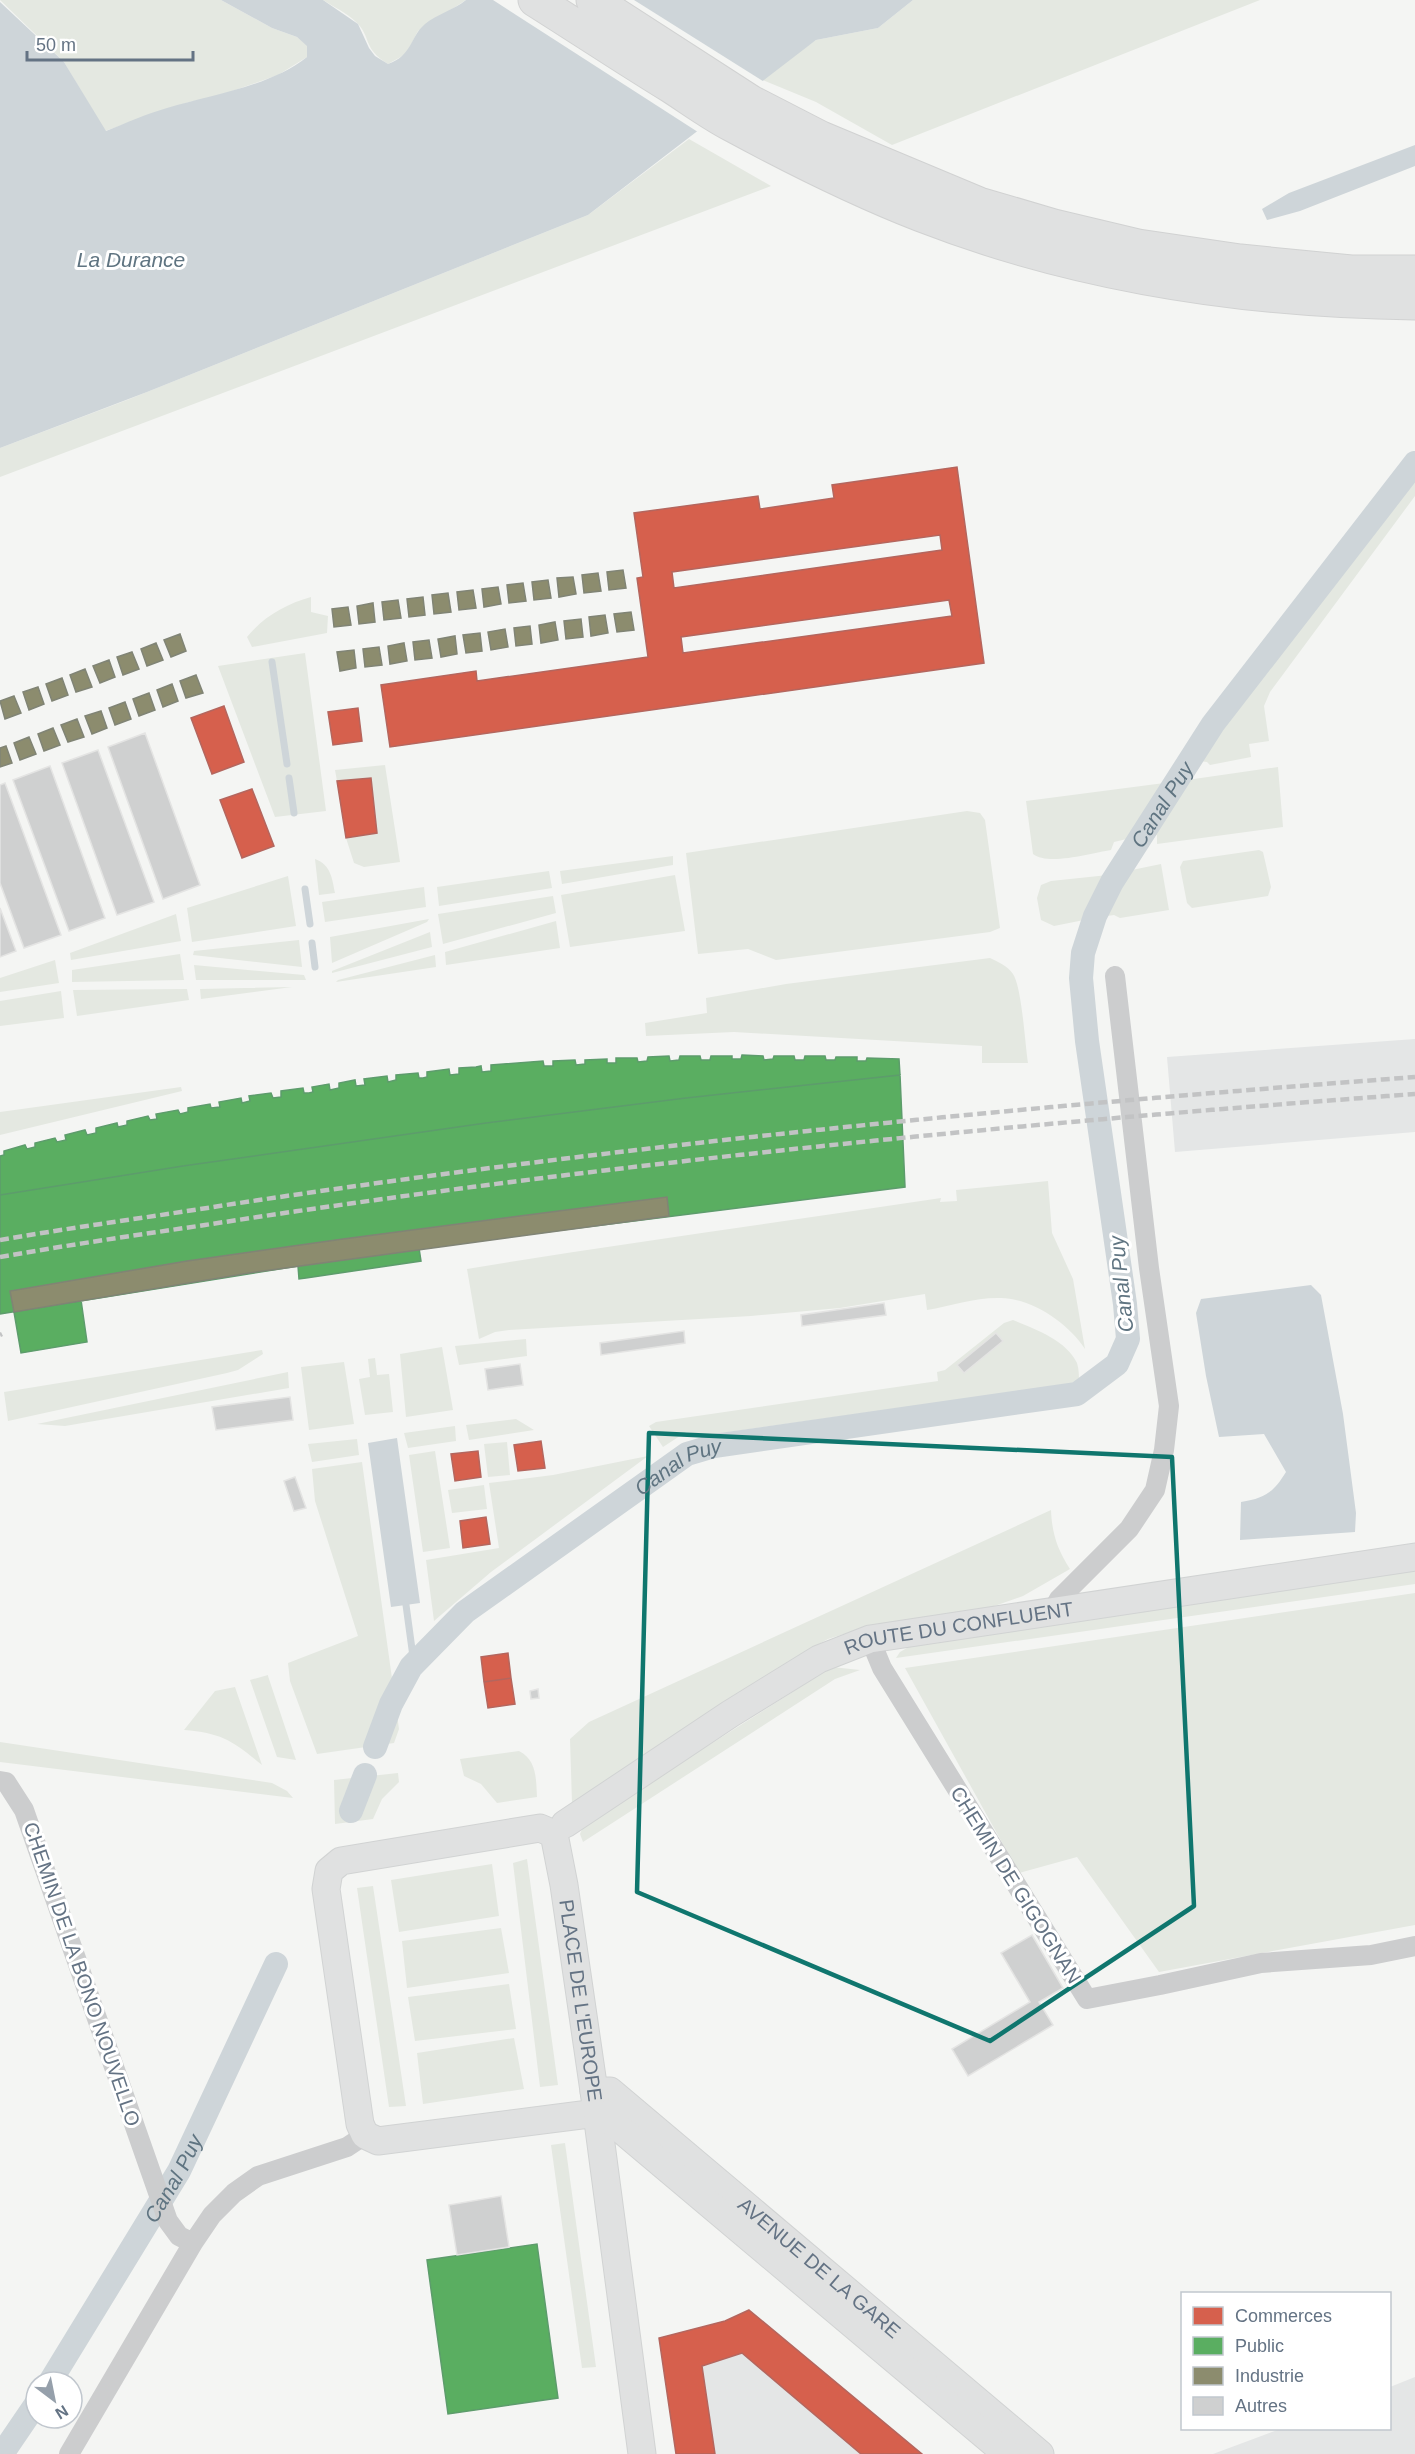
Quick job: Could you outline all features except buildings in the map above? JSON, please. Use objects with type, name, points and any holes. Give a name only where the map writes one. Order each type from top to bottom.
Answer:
[{"type":"highway","points":[[535,0],[730,124],[824,172],[922,215],[1025,249],[1132,276],[1248,294],[1357,303],[1415,303]]},
{"type":"highway","points":[[593,0],[751,102],[821,138],[979,204],[1054,226],[1138,246],[1240,261],[1351,272],[1415,272]]},
{"type":"street","points":[[1052,1612],[1059,1599],[1128,1529],[1155,1490],[1169,1406],[1148,1256],[1115,976]]},
{"type":"street","name":"ROUTE DU CONFLUENT","points":[[559,1829],[730,1714],[819,1659],[870,1639],[1415,1557]]},
{"type":"street","name":"CHEMIN DE GIGOGNAN","points":[[870,1639],[882,1668],[1087,1999],[1261,1963],[1371,1955],[1415,1946]]},
{"type":"street","name":"CHEMIN DE LA BONO NOUVELLO","points":[[0,1781],[6,1782],[24,1810],[168,2221],[179,2235],[193,2243]]},
{"type":"street","points":[[69,2454],[193,2243],[212,2216],[234,2193],[258,2176],[347,2147],[365,2135],[360,2124],[326,1889],[329,1871],[341,1861],[497,1834],[540,1828],[559,1829]]},
{"type":"street","name":"PLACE DE L'EUROPE","points":[[365,2135],[378,2141],[596,2102],[564,1885],[559,1829]]},
{"type":"street","name":"AVENUE DE LA GARE","points":[[1007,2454],[612,2122],[596,2102],[610,2091],[1040,2454]]},
{"type":"street","points":[[596,2102],[642,2454]]},
{"type":"street","points":[[604,2174],[631,2151],[642,2146]]},
{"type":"highlighted area","points":[[649,1433],[1172,1457],[1194,1906],[990,2041],[637,1892]]},
{"type":"shaded area","points":[[0,0],[221,0],[272,28],[297,37],[307,45],[307,57],[278,75],[105,131],[64,62]]},
{"type":"shaded area","points":[[323,0],[466,0],[418,31],[406,54],[388,64],[374,53],[361,27],[356,22]]},
{"type":"shaded area","points":[[913,0],[1260,0],[892,145],[816,102],[760,79],[816,40],[878,28]]},
{"type":"shaded area","points":[[689,139],[771,186],[0,477],[0,448],[127,400],[588,215]]},
{"type":"shaded area","points":[[1415,477],[1415,496],[1270,692],[1264,706],[1269,741],[1249,744],[1251,757],[1210,765],[1199,761]]},
{"type":"shaded area","points":[[311,597],[311,612],[328,616],[327,633],[252,647],[247,637],[260,623],[284,607]]},
{"type":"shaded area","points":[[305,653],[326,811],[275,817],[218,666]]},
{"type":"shaded area","points":[[385,765],[400,862],[364,867],[354,863],[346,838],[377,833],[371,778],[337,781],[335,770]]},
{"type":"shaded area","points":[[1278,767],[1283,827],[1157,844],[1157,835],[1142,838],[1180,781]]},
{"type":"shaded area","points":[[1172,782],[1135,837],[1114,842],[1111,850],[1059,859],[1049,859],[1033,854],[1026,801]]},
{"type":"shaded area","points":[[967,811],[980,813],[985,820],[1000,928],[990,932],[776,960],[748,949],[698,954],[686,853]]},
{"type":"shaded area","points":[[1259,850],[1263,852],[1271,887],[1268,896],[1192,908],[1187,903],[1180,867],[1183,861]]},
{"type":"shaded area","points":[[673,856],[673,865],[562,884],[560,871]]},
{"type":"shaded area","points":[[315,859],[328,868],[335,893],[319,895]]},
{"type":"shaded area","points":[[1161,864],[1169,910],[1120,918],[1114,915],[1100,917],[1127,871]]},
{"type":"shaded area","points":[[549,871],[552,888],[439,906],[437,887]]},
{"type":"shaded area","points":[[675,875],[685,931],[570,947],[561,895]]},
{"type":"shaded area","points":[[1108,875],[1084,920],[1054,926],[1041,920],[1037,898],[1041,885],[1051,881]]},
{"type":"shaded area","points":[[288,876],[296,926],[192,942],[187,908]]},
{"type":"shaded area","points":[[424,887],[426,907],[325,922],[322,902]]},
{"type":"shaded area","points":[[553,896],[556,913],[443,944],[438,914]]},
{"type":"shaded area","points":[[176,914],[181,941],[71,960],[70,953]]},
{"type":"shaded area","points":[[429,919],[427,922],[332,963],[330,937]]},
{"type":"shaded area","points":[[556,921],[560,948],[446,965],[445,952]]},
{"type":"shaded area","points":[[430,932],[432,947],[332,973],[332,971]]},
{"type":"shaded area","points":[[299,940],[302,967],[193,955],[194,951]]},
{"type":"shaded area","points":[[180,954],[184,980],[72,982],[72,970]]},
{"type":"shaded area","points":[[435,955],[436,967],[336,982],[338,980]]},
{"type":"shaded area","points":[[990,958],[1003,964],[1013,974],[1016,981],[1028,1063],[982,1063],[982,1046],[734,1032],[646,1036],[645,1023],[707,1013],[706,998],[786,984]]},
{"type":"shaded area","points":[[55,960],[59,983],[0,992],[0,978]]},
{"type":"shaded area","points":[[194,965],[304,975],[306,980],[196,980]]},
{"type":"shaded area","points":[[292,987],[201,999],[200,989]]},
{"type":"shaded area","points":[[187,989],[189,1000],[77,1016],[73,990]]},
{"type":"shaded area","points":[[61,991],[64,1018],[0,1026],[0,1001]]},
{"type":"shaded area","points":[[1415,1039],[1415,1132],[1175,1152],[1167,1057]]},
{"type":"shaded area","points":[[181,1087],[182,1091],[0,1135],[0,1112]]},
{"type":"shaded area","points":[[1048,1181],[1052,1233],[1073,1279],[1085,1349],[1069,1330],[1049,1314],[1025,1303],[1013,1299],[992,1298],[927,1310],[925,1294],[840,1308],[751,1316],[509,1330],[495,1332],[479,1339],[467,1269],[941,1198],[940,1202],[957,1201],[956,1190]]},
{"type":"shaded area","points":[[1013,1320],[1049,1336],[1065,1348],[1077,1363],[1079,1383],[707,1435],[686,1432],[663,1447],[649,1426],[656,1422],[938,1381],[937,1372],[945,1370],[1004,1323]]},
{"type":"shaded area","points":[[526,1339],[527,1356],[459,1365],[455,1346]]},
{"type":"shaded area","points":[[442,1347],[453,1410],[406,1417],[400,1354]]},
{"type":"shaded area","points":[[262,1350],[263,1354],[238,1370],[8,1421],[4,1392]]},
{"type":"shaded area","points":[[375,1358],[377,1375],[389,1374],[393,1412],[365,1415],[359,1379],[370,1377],[368,1359]]},
{"type":"shaded area","points":[[344,1362],[354,1424],[309,1430],[301,1367]]},
{"type":"shaded area","points":[[288,1372],[289,1388],[65,1426],[37,1424]]},
{"type":"shaded area","points":[[516,1419],[534,1430],[469,1440],[466,1425]]},
{"type":"shaded area","points":[[455,1426],[456,1441],[408,1448],[404,1433]]},
{"type":"shaded area","points":[[357,1439],[359,1455],[312,1462],[308,1444]]},
{"type":"shaded area","points":[[507,1442],[510,1475],[488,1477],[484,1444]]},
{"type":"shaded area","points":[[435,1451],[450,1548],[423,1552],[409,1455]]},
{"type":"shaded area","points":[[648,1456],[491,1572],[434,1621],[426,1560],[499,1548],[489,1483],[553,1475]]},
{"type":"shaded area","points":[[362,1462],[399,1729],[394,1743],[317,1754],[290,1681],[288,1663],[358,1636],[315,1501],[312,1469]]},
{"type":"shaded area","points":[[484,1485],[487,1509],[452,1513],[448,1490]]},
{"type":"shaded area","points":[[1051,1510],[1056,1541],[1070,1569],[1023,1596],[983,1610],[844,1634],[828,1639],[572,1803],[570,1739],[589,1722]]},
{"type":"shaded area","points":[[1415,1571],[1415,1584],[896,1658],[900,1652],[919,1641]]},
{"type":"shaded area","points":[[1415,1593],[1415,1925],[1159,1972],[1077,1857],[1019,1873],[905,1668]]},
{"type":"shaded area","points":[[832,1667],[860,1670],[835,1679],[583,1842],[580,1834],[583,1827],[594,1818]]},
{"type":"shaded area","points":[[268,1675],[296,1760],[277,1757],[250,1680]]},
{"type":"shaded area","points":[[235,1687],[262,1765],[243,1750],[218,1736],[184,1730],[215,1691]]},
{"type":"shaded area","points":[[0,1742],[272,1783],[287,1791],[293,1798],[0,1762]]},
{"type":"shaded area","points":[[519,1751],[529,1759],[532,1765],[536,1777],[537,1797],[497,1803],[481,1784],[464,1776],[460,1759]]},
{"type":"shaded area","points":[[398,1773],[399,1782],[382,1799],[373,1819],[335,1824],[334,1780]]},
{"type":"shaded area","points":[[527,1859],[558,2085],[540,2087],[513,1863]]},
{"type":"shaded area","points":[[492,1864],[499,1916],[399,1932],[391,1880]]},
{"type":"shaded area","points":[[373,1886],[406,2106],[389,2107],[357,1888]]},
{"type":"shaded area","points":[[501,1928],[509,1973],[407,1988],[402,1941]]},
{"type":"shaded area","points":[[509,1984],[516,2029],[415,2041],[408,1997]]},
{"type":"shaded area","points":[[514,2038],[524,2089],[423,2104],[417,2053]]},
{"type":"shaded area","points":[[565,2143],[596,2367],[582,2368],[551,2145]]},
{"type":"shaded area","points":[[749,2310],[922,2454],[676,2454],[659,2338],[725,2321]]},
{"type":"shaded area","points":[[1415,2377],[1415,2454],[1213,2454],[1277,2430],[1391,2430],[1391,2387]]},
{"type":"water","name":"La Durance","points":[[221,0],[323,0],[358,24],[375,56],[388,64],[402,56],[425,24],[466,0],[913,0],[878,28],[816,40],[588,215],[147,392],[0,448],[0,2],[64,62],[106,131],[159,110],[258,82],[292,67],[307,57],[307,46],[297,37],[272,28]]},
{"type":"water","points":[[1415,145],[1415,166],[1300,211],[1267,220],[1262,209],[1289,193]]},
{"type":"water","points":[[1311,1285],[1321,1295],[1343,1414],[1356,1513],[1355,1532],[1240,1540],[1241,1502],[1256,1499],[1268,1493],[1286,1472],[1264,1434],[1219,1437],[1196,1313],[1201,1299]]},
{"type":"water","points":[[397,1438],[420,1603],[391,1607],[368,1443]]},
{"type":"pier","points":[[493,0],[634,0],[766,83],[701,134]]},
{"type":"waterway","name":"Canal Puy","points":[[375,1747],[391,1704],[411,1667],[465,1612],[687,1454],[714,1446],[1077,1394],[1117,1364],[1128,1339],[1125,1304],[1087,1041],[1081,978],[1083,953],[1095,916],[1112,882],[1213,724],[1415,463]]},
{"type":"waterway","points":[[272,662],[287,764]]},
{"type":"waterway","points":[[289,778],[294,813]]},
{"type":"waterway","points":[[305,889],[310,924]]},
{"type":"waterway","points":[[312,943],[315,967]]},
{"type":"waterway","points":[[406,1605],[414,1664]]},
{"type":"waterway","name":"Canal Puy","points":[[351,1811],[365,1775]]},
{"type":"waterway","name":"Canal Puy","points":[[57,2370],[179,2171],[276,1964]]},
{"type":"waterway","name":"Canal Puy","points":[[2,2454],[24,2422]]},
{"type":"railway","points":[[0,1240],[374,1184],[671,1146],[1117,1101],[1415,1077]]},
{"type":"railway","points":[[0,1257],[356,1203],[657,1164],[1111,1118],[1415,1094]]}]
